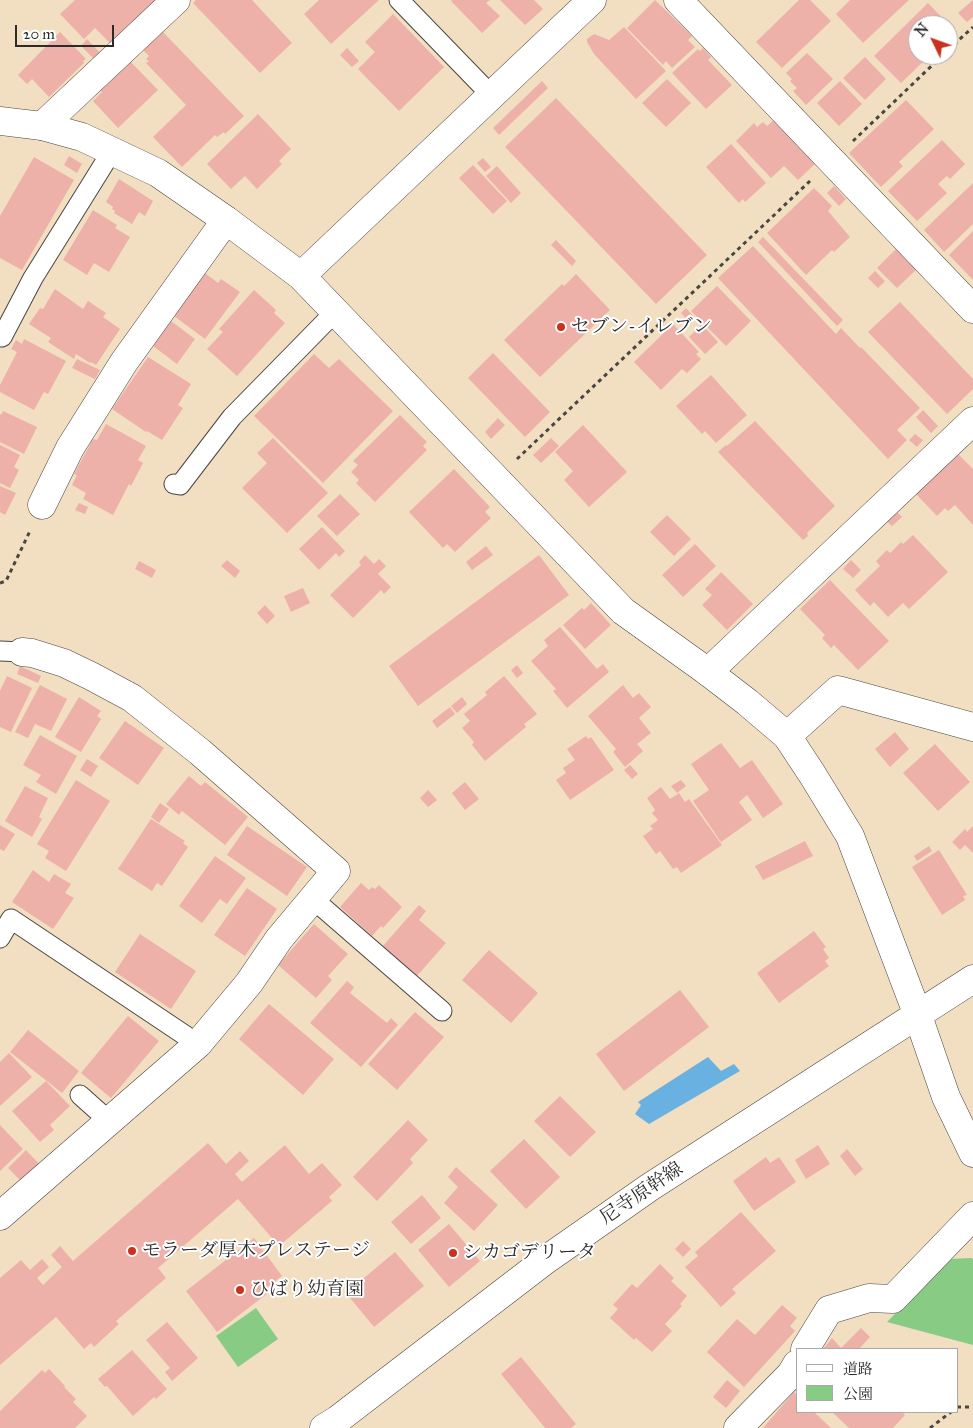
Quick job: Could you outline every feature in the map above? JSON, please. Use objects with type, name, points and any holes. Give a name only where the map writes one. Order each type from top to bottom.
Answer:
[{"type":"street","points":[[42,126],[176,0]]},
{"type":"street","points":[[301,276],[592,0]]},
{"type":"street","points":[[678,0],[973,308]]},
{"type":"street","points":[[0,120],[42,126],[82,137],[158,173],[226,220],[301,276],[623,611],[708,672],[787,736],[850,836],[917,1013],[946,1097],[973,1152]]},
{"type":"street","points":[[42,505],[70,448],[124,362],[226,220]]},
{"type":"street","points":[[708,672],[973,420]]},
{"type":"street","points":[[0,1216],[198,1044],[250,983],[279,939],[336,871],[200,752],[132,698],[64,663],[32,653],[6,652]]},
{"type":"street","points":[[787,736],[838,690],[973,727]]},
{"type":"street","name":"尼寺原幹線","points":[[324,1428],[547,1259],[650,1187],[917,1013],[973,979]]},
{"type":"street","points":[[806,1348],[829,1310],[868,1298],[892,1299],[973,1216]]},
{"type":"street","points":[[738,1428],[791,1374],[796,1366]]},
{"type":"lane","points":[[400,0],[492,96]]},
{"type":"lane","points":[[2,337],[33,278],[112,151]]},
{"type":"lane","points":[[174,484],[180,485],[228,414],[335,312]]},
{"type":"lane","points":[[313,899],[442,1011]]},
{"type":"lane","points":[[0,938],[11,919],[198,1044]]},
{"type":"lane","points":[[80,1095],[109,1121]]},
{"type":"path","points":[[958,40],[973,26]]},
{"type":"path","points":[[496,479],[933,65]]},
{"type":"path","points":[[0,583],[6,581],[42,505]]},
{"type":"path","points":[[958,1407],[973,1407]]},
{"type":"path","points":[[930,1428],[950,1413]]},
{"type":"green space","points":[[949,1259],[973,1259],[973,1345],[887,1322]]},
{"type":"green space","points":[[256,1308],[278,1339],[238,1367],[216,1336]]},
{"type":"water","points":[[708,1057],[721,1071],[734,1064],[740,1071],[649,1124],[635,1114],[641,1105],[638,1102]]},
{"type":"building","points":[[75,0],[158,0],[111,44],[95,28],[84,39],[60,14]]},
{"type":"building","points":[[196,0],[252,0],[292,43],[260,73],[193,3]]},
{"type":"building","points":[[319,0],[379,0],[331,44],[304,14]]},
{"type":"building","points":[[452,0],[490,0],[486,3],[500,16],[482,33]]},
{"type":"building","points":[[500,0],[534,0],[543,9],[525,25]]},
{"type":"building","points":[[655,0],[692,36],[688,40],[695,47],[672,68],[666,61],[663,65],[627,28]]},
{"type":"building","points":[[799,0],[810,0],[831,21],[782,68],[756,42]]},
{"type":"building","points":[[850,0],[909,0],[863,43],[836,14]]},
{"type":"building","points":[[973,0],[973,17],[967,22],[958,13]]},
{"type":"building","points":[[928,3],[940,15],[916,15]]},
{"type":"building","points":[[393,14],[444,67],[399,111],[358,69],[375,52],[365,42]]},
{"type":"building","points":[[908,23],[908,65],[920,65],[901,83],[874,56]]},
{"type":"building","points":[[624,27],[666,71],[636,99],[594,54],[587,42],[587,39],[594,34],[609,40]]},
{"type":"building","points":[[161,30],[244,116],[225,134],[224,132],[217,137],[215,135],[182,167],[153,137],[186,105],[146,63],[149,61],[146,59],[149,56],[142,49]]},
{"type":"building","points":[[60,32],[86,59],[49,97],[32,79],[27,84],[18,75]]},
{"type":"building","points":[[87,39],[105,58],[99,64],[81,46]]},
{"type":"building","points":[[347,48],[359,61],[352,67],[340,55]]},
{"type":"building","points":[[703,48],[711,57],[708,60],[732,85],[706,109],[672,73],[698,49],[700,51]]},
{"type":"building","points":[[807,53],[833,79],[806,105],[793,91],[797,88],[790,81],[792,79],[786,73]]},
{"type":"building","points":[[865,57],[886,79],[865,100],[843,78]]},
{"type":"building","points":[[128,59],[158,90],[118,128],[93,101],[102,92],[98,88]]},
{"type":"building","points":[[667,79],[691,103],[666,127],[642,103]]},
{"type":"building","points":[[542,81],[548,88],[499,135],[493,128]]},
{"type":"building","points":[[840,81],[862,104],[839,126],[817,103]]},
{"type":"building","points":[[556,98],[707,255],[656,304],[505,147]]},
{"type":"building","points":[[906,100],[934,129],[899,162],[903,166],[881,187],[849,153]]},
{"type":"building","points":[[258,114],[291,149],[279,161],[282,164],[257,189],[245,176],[231,189],[207,164]]},
{"type":"building","points":[[774,120],[815,164],[798,180],[784,166],[771,178],[736,141],[754,123],[757,127],[763,122],[767,126]]},
{"type":"building","points":[[942,140],[965,164],[950,179],[947,176],[938,184],[947,193],[917,221],[888,191]]},
{"type":"building","points":[[731,144],[766,183],[745,202],[743,199],[739,203],[706,167]]},
{"type":"building","points":[[69,156],[82,164],[77,173],[64,165]]},
{"type":"building","points":[[34,157],[74,180],[22,270],[0,258],[0,216]]},
{"type":"building","points":[[483,158],[491,167],[485,172],[477,163]]},
{"type":"building","points":[[473,165],[507,201],[493,214],[459,178]]},
{"type":"building","points":[[497,166],[521,193],[511,203],[486,176]]},
{"type":"building","points":[[119,179],[153,201],[145,216],[139,212],[132,224],[114,213],[113,207],[106,202]]},
{"type":"building","points":[[973,183],[973,224],[944,252],[924,230]]},
{"type":"building","points":[[834,186],[846,199],[839,206],[827,193]]},
{"type":"building","points":[[814,188],[832,206],[828,211],[850,237],[834,252],[832,250],[806,275],[767,233]]},
{"type":"building","points":[[93,210],[117,225],[115,228],[130,237],[109,272],[94,263],[87,275],[63,260]]},
{"type":"building","points":[[973,231],[973,280],[949,255]]},
{"type":"building","points":[[763,237],[843,320],[837,326],[758,242]]},
{"type":"building","points":[[556,240],[576,261],[572,266],[551,245]]},
{"type":"building","points":[[753,246],[836,334],[841,328],[920,408],[897,430],[907,440],[888,459],[718,278]]},
{"type":"building","points":[[897,248],[917,269],[897,288],[877,268]]},
{"type":"building","points":[[875,271],[885,281],[878,288],[868,278]]},
{"type":"building","points":[[205,273],[218,283],[221,279],[240,292],[205,339],[174,316]]},
{"type":"building","points":[[576,274],[610,310],[540,377],[504,340],[562,284],[564,286]]},
{"type":"building","points":[[717,286],[751,321],[726,346],[691,311]]},
{"type":"building","points":[[55,289],[83,309],[88,301],[106,313],[103,317],[120,329],[96,365],[76,354],[74,359],[48,342],[51,338],[29,324],[40,308],[43,309]]},
{"type":"building","points":[[254,290],[276,310],[274,313],[285,323],[237,376],[207,349],[223,332],[219,329]]},
{"type":"building","points":[[900,302],[973,379],[973,389],[947,414],[868,332]]},
{"type":"building","points":[[686,308],[694,317],[689,322],[681,313]]},
{"type":"building","points":[[171,321],[195,339],[177,364],[153,346]]},
{"type":"building","points":[[673,324],[699,352],[696,354],[701,359],[687,373],[682,369],[661,390],[634,362]]},
{"type":"building","points":[[702,324],[718,342],[705,354],[689,337]]},
{"type":"building","points":[[24,339],[66,361],[48,394],[44,392],[34,410],[0,392],[0,385],[17,352],[11,349],[16,340],[22,344]]},
{"type":"building","points":[[493,353],[550,412],[525,437],[468,378]]},
{"type":"building","points":[[314,354],[329,368],[339,359],[393,411],[323,483],[254,416]]},
{"type":"building","points":[[148,357],[191,384],[178,405],[183,408],[162,440],[146,432],[112,409]]},
{"type":"building","points":[[77,359],[100,370],[95,379],[72,368]]},
{"type":"building","points":[[711,375],[747,415],[716,443],[705,431],[702,434],[676,406]]},
{"type":"building","points":[[923,410],[938,426],[931,433],[916,417]]},
{"type":"building","points":[[3,411],[37,427],[24,454],[0,442],[0,414]]},
{"type":"building","points":[[400,415],[427,442],[423,446],[427,450],[375,502],[356,483],[359,480],[351,472],[358,465],[353,461]]},
{"type":"building","points":[[498,418],[505,425],[491,439],[485,432]]},
{"type":"building","points":[[755,421],[835,506],[807,533],[808,536],[803,540],[718,452]]},
{"type":"building","points":[[106,424],[146,446],[138,460],[143,463],[131,486],[129,484],[113,515],[83,499],[86,493],[72,485],[77,475],[74,474],[93,439],[97,440]]},
{"type":"building","points":[[583,425],[627,472],[589,507],[564,480],[573,471],[555,452]]},
{"type":"building","points":[[915,434],[923,440],[917,447],[909,440]]},
{"type":"building","points":[[273,438],[328,493],[287,533],[242,488],[267,463],[257,453]]},
{"type":"building","points":[[551,438],[559,446],[541,463],[533,455]]},
{"type":"building","points":[[0,445],[20,455],[14,467],[19,470],[10,488],[0,483]]},
{"type":"building","points":[[957,453],[973,469],[973,525],[955,505],[948,511],[945,508],[937,516],[915,493]]},
{"type":"building","points":[[454,469],[490,507],[485,512],[491,518],[455,552],[447,544],[443,548],[409,512]]},
{"type":"building","points":[[0,486],[16,493],[5,515],[0,512]]},
{"type":"building","points":[[340,494],[360,514],[337,536],[317,516]]},
{"type":"building","points":[[79,503],[88,507],[85,514],[75,510]]},
{"type":"building","points":[[893,508],[902,517],[892,526],[883,518]]},
{"type":"building","points":[[667,515],[691,539],[674,556],[650,532]]},
{"type":"building","points":[[322,527],[345,551],[339,557],[336,553],[319,570],[299,549]]},
{"type":"building","points":[[913,535],[948,572],[909,609],[903,603],[888,617],[874,602],[870,606],[855,590],[880,566],[876,561],[887,550],[890,553],[901,542],[903,544]]},
{"type":"building","points":[[695,544],[716,566],[683,597],[662,575]]},
{"type":"building","points":[[486,546],[493,555],[472,570],[466,562]]},
{"type":"building","points":[[365,555],[374,564],[379,559],[386,566],[378,574],[391,587],[384,594],[381,590],[353,618],[330,595],[361,565],[359,562]]},
{"type":"building","points":[[539,555],[569,595],[418,706],[389,666]]},
{"type":"building","points":[[227,560],[240,571],[235,578],[221,566]]},
{"type":"building","points":[[851,560],[861,570],[853,578],[843,569]]},
{"type":"building","points":[[139,561],[156,570],[152,578],[135,569]]},
{"type":"building","points":[[721,572],[753,604],[727,630],[702,605],[712,595],[705,589]]},
{"type":"building","points":[[830,580],[889,641],[858,670],[834,645],[831,648],[822,638],[825,635],[800,609]]},
{"type":"building","points":[[303,588],[310,603],[291,612],[284,596]]},
{"type":"building","points":[[591,603],[611,625],[585,649],[563,625],[582,608],[584,610]]},
{"type":"building","points":[[265,605],[275,616],[267,624],[257,613]]},
{"type":"building","points":[[560,627],[597,669],[603,664],[609,672],[567,708],[553,691],[556,689],[531,661],[548,646],[544,640]]},
{"type":"building","points":[[517,665],[523,673],[517,678],[511,670]]},
{"type":"building","points":[[20,666],[41,676],[38,683],[17,674]]},
{"type":"building","points":[[7,676],[32,688],[11,732],[0,727],[0,691]]},
{"type":"building","points":[[504,676],[537,714],[524,724],[526,727],[485,761],[472,745],[474,742],[462,728],[470,721],[464,714],[487,695],[485,692]]},
{"type":"building","points":[[40,685],[67,699],[51,731],[35,724],[28,738],[15,732]]},
{"type":"building","points":[[623,685],[633,698],[639,693],[651,707],[639,718],[651,733],[637,744],[643,751],[625,767],[613,752],[616,749],[588,716]]},
{"type":"building","points":[[79,697],[101,711],[97,716],[101,719],[81,752],[55,737]]},
{"type":"building","points":[[462,697],[467,704],[457,713],[451,706]]},
{"type":"building","points":[[450,707],[455,714],[437,728],[432,721]]},
{"type":"building","points":[[125,721],[164,748],[138,785],[99,758]]},
{"type":"building","points":[[895,732],[909,749],[890,767],[875,749]]},
{"type":"building","points":[[40,735],[77,756],[56,794],[36,782],[41,775],[23,765]]},
{"type":"building","points":[[586,736],[588,739],[591,737],[614,770],[570,800],[556,780],[566,773],[563,768],[575,760],[567,749]]},
{"type":"building","points":[[721,743],[740,768],[752,760],[783,804],[763,818],[747,795],[739,802],[752,820],[721,842],[693,801],[709,790],[691,764]]},
{"type":"building","points":[[935,744],[970,782],[938,811],[903,773]]},
{"type":"building","points":[[87,759],[98,766],[91,777],[80,770]]},
{"type":"building","points":[[630,765],[638,774],[632,779],[624,770]]},
{"type":"building","points":[[189,776],[201,786],[205,782],[248,817],[225,845],[182,811],[179,815],[166,804]]},
{"type":"building","points":[[76,780],[110,801],[66,871],[45,858],[49,851],[37,844]]},
{"type":"building","points":[[681,780],[686,786],[677,793],[671,786]]},
{"type":"building","points":[[465,782],[479,799],[465,810],[452,793]]},
{"type":"building","points":[[25,786],[48,798],[39,817],[42,819],[32,837],[5,821]]},
{"type":"building","points":[[661,787],[670,799],[679,793],[685,802],[689,799],[722,845],[681,873],[677,867],[673,869],[660,851],[656,854],[643,836],[653,829],[650,826],[658,820],[652,813],[655,810],[647,798]]},
{"type":"building","points":[[428,790],[437,800],[428,807],[420,798]]},
{"type":"building","points":[[160,803],[169,809],[159,823],[151,817]]},
{"type":"building","points":[[151,819],[185,841],[183,843],[188,847],[162,886],[157,883],[152,891],[118,869]]},
{"type":"building","points":[[0,825],[15,834],[4,851],[0,849]]},
{"type":"building","points":[[247,826],[307,867],[287,896],[227,855]]},
{"type":"building","points":[[973,826],[973,853],[965,845],[960,850],[952,842],[965,829],[967,832]]},
{"type":"building","points":[[805,841],[813,856],[763,880],[755,866]]},
{"type":"building","points":[[929,846],[932,851],[917,861],[914,856]]},
{"type":"building","points":[[939,850],[967,895],[963,896],[965,900],[942,915],[912,867]]},
{"type":"building","points":[[215,856],[246,878],[227,904],[220,899],[202,923],[179,906]]},
{"type":"building","points":[[33,870],[49,882],[54,874],[71,884],[65,893],[74,898],[53,929],[12,902]]},
{"type":"building","points":[[361,883],[369,890],[372,887],[375,889],[379,885],[402,907],[383,928],[381,926],[372,936],[340,907]]},
{"type":"building","points":[[247,888],[277,909],[245,956],[214,935]]},
{"type":"building","points":[[419,905],[426,911],[419,920],[446,943],[416,977],[382,947]]},
{"type":"building","points":[[314,924],[348,954],[328,976],[332,980],[316,998],[278,965]]},
{"type":"building","points":[[814,931],[826,947],[823,949],[829,958],[825,961],[829,966],[779,1003],[757,973]]},
{"type":"building","points":[[140,934],[196,971],[171,1009],[115,972]]},
{"type":"building","points":[[489,950],[538,993],[511,1023],[462,980]]},
{"type":"building","points":[[347,981],[354,987],[350,993],[387,1023],[391,1018],[398,1025],[361,1067],[310,1023]]},
{"type":"building","points":[[680,990],[709,1027],[624,1091],[596,1054]]},
{"type":"building","points":[[269,1004],[334,1059],[303,1095],[239,1039]]},
{"type":"building","points":[[415,1012],[444,1037],[397,1090],[368,1064]]},
{"type":"building","points":[[128,1016],[159,1041],[111,1098],[81,1073]]},
{"type":"building","points":[[28,1030],[79,1071],[62,1093],[10,1052]]},
{"type":"building","points":[[9,1053],[32,1077],[0,1106],[0,1062]]},
{"type":"building","points":[[46,1081],[70,1106],[50,1125],[54,1130],[40,1142],[12,1111]]},
{"type":"building","points":[[560,1096],[596,1132],[570,1157],[534,1121]]},
{"type":"building","points":[[408,1120],[428,1140],[410,1159],[413,1163],[377,1201],[353,1177]]},
{"type":"building","points":[[0,1125],[23,1149],[0,1171]]},
{"type":"building","points":[[524,1139],[560,1177],[526,1209],[490,1171]]},
{"type":"building","name":"モラーダ厚木プレステージ","points":[[208,1143],[226,1164],[240,1151],[249,1161],[235,1174],[242,1182],[285,1145],[309,1174],[322,1163],[342,1185],[329,1197],[332,1201],[279,1246],[238,1199],[158,1268],[166,1278],[116,1321],[119,1324],[94,1347],[91,1343],[84,1349],[56,1317],[0,1365],[0,1278],[21,1260],[30,1270],[42,1259],[49,1267],[37,1278],[43,1285],[62,1267],[51,1255],[60,1246],[73,1261]]},
{"type":"building","points":[[818,1145],[830,1164],[806,1179],[795,1160]]},
{"type":"building","points":[[847,1149],[863,1169],[855,1176],[840,1156]]},
{"type":"building","points":[[26,1150],[40,1165],[22,1182],[8,1168]]},
{"type":"building","points":[[766,1157],[770,1163],[779,1157],[796,1182],[754,1211],[733,1181]]},
{"type":"building","points":[[456,1167],[498,1205],[474,1231],[444,1203],[458,1187],[448,1177]]},
{"type":"building","points":[[422,1195],[441,1218],[411,1244],[391,1222]]},
{"type":"building","points":[[741,1212],[776,1251],[732,1289],[736,1293],[721,1307],[685,1267],[698,1256],[695,1252]]},
{"type":"building","points":[[449,1224],[480,1261],[449,1287],[418,1250]]},
{"type":"building","name":"ひばり幼育園","points":[[254,1238],[282,1276],[265,1289],[268,1293],[217,1332],[186,1291]]},
{"type":"building","points":[[683,1241],[691,1249],[683,1257],[675,1249]]},
{"type":"building","points":[[395,1252],[424,1286],[374,1327],[346,1293]]},
{"type":"building","points":[[660,1264],[674,1278],[671,1281],[687,1296],[680,1304],[682,1306],[665,1324],[672,1331],[652,1352],[636,1338],[634,1340],[610,1318],[618,1309],[613,1305],[632,1284],[637,1288]]},
{"type":"building","points":[[782,1305],[797,1318],[790,1326],[795,1331],[744,1387],[707,1352],[737,1319],[755,1335]]},
{"type":"building","points":[[167,1322],[198,1358],[172,1381],[165,1372],[170,1368],[146,1340]]},
{"type":"building","points":[[861,1328],[870,1337],[860,1348],[841,1348]]},
{"type":"building","points":[[832,1338],[841,1348],[824,1348]]},
{"type":"building","points":[[132,1350],[167,1389],[156,1399],[154,1397],[133,1416],[107,1386],[105,1387],[98,1379]]},
{"type":"building","points":[[521,1357],[576,1424],[571,1428],[545,1428],[501,1374]]},
{"type":"building","points":[[49,1369],[76,1399],[73,1402],[87,1416],[75,1428],[0,1428],[0,1411],[42,1370],[45,1373]]},
{"type":"building","points":[[727,1380],[740,1391],[726,1408],[713,1397]]},
{"type":"building","points":[[794,1392],[796,1394],[796,1413],[815,1413],[831,1428],[763,1428]]},
{"type":"building","points":[[833,1413],[903,1413],[905,1415],[893,1428],[849,1428]]},
{"type":"place","name":"セブン-イレブン","points":[[561,327]]},
{"type":"place","name":"モラーダ厚木プレステージ","points":[[132,1251]]},
{"type":"place","name":"シカゴデリータ","points":[[453,1253]]},
{"type":"place","name":"ひばり幼育園","points":[[240,1290]]}]
